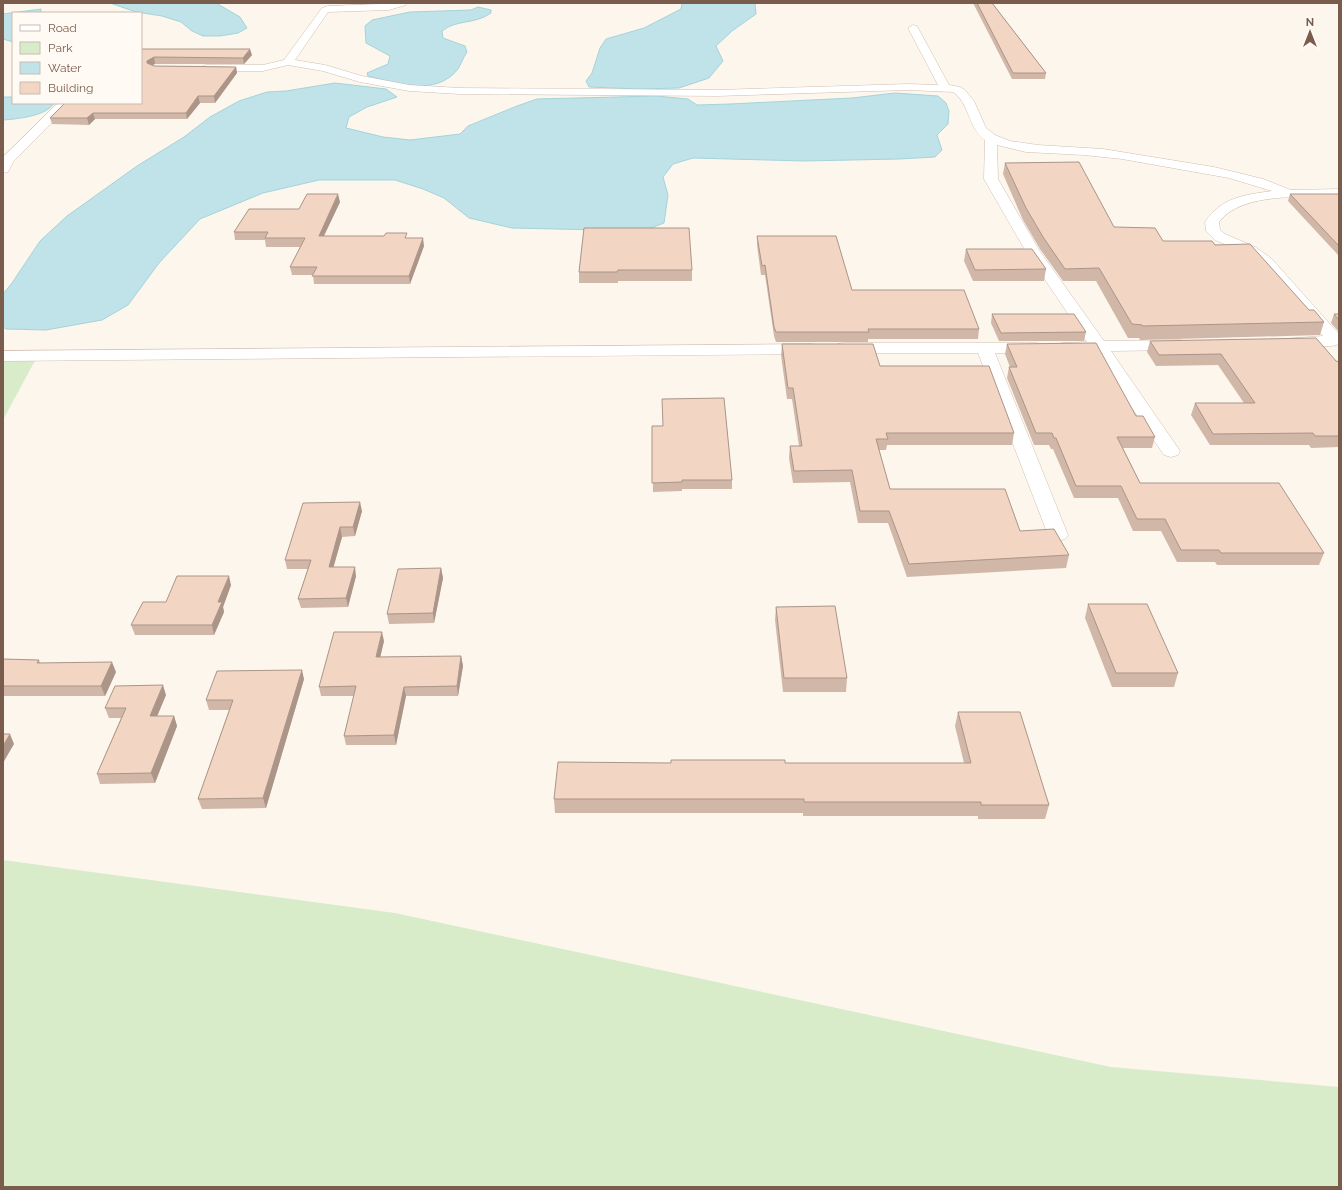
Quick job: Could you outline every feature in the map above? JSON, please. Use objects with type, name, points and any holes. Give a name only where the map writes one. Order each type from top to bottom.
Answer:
[{"type":"street","points":[[288,62],[325,10],[331,8],[389,7],[403,3]]},
{"type":"street","points":[[913,28],[945,88]]},
{"type":"street","points":[[192,68],[263,68],[288,62],[325,68],[360,79],[409,88],[460,91],[581,90],[717,93],[908,87],[956,89],[963,92],[979,128],[991,139],[1008,145],[1095,152],[1234,175],[1271,185],[1288,193]]},
{"type":"street","points":[[3,169],[7,160],[63,104]]},
{"type":"street","points":[[991,139],[991,179],[1032,250],[1171,451]]},
{"type":"street","points":[[1278,343],[1331,341],[1332,338],[1266,261],[1250,250],[1220,237],[1213,231],[1212,222],[1222,209],[1243,200],[1288,193],[1339,193]]},
{"type":"street","points":[[1318,342],[1331,357]]},
{"type":"street","points":[[3,356],[1192,345]]},
{"type":"street","points":[[985,348],[1058,535]]},
{"type":"green space","points":[[38,355],[3,420],[3,356]]},
{"type":"green space","points":[[3,860],[395,913],[1111,1067],[1339,1087],[1339,1187],[3,1187]]},
{"type":"water","points":[[110,3],[216,3],[240,17],[247,28],[238,33],[220,36],[203,36],[192,31],[181,22],[162,16],[136,12]]},
{"type":"water","points":[[682,3],[755,3],[756,14],[732,31],[716,46],[723,61],[709,78],[679,88],[639,89],[589,87],[586,81],[592,73],[600,48],[606,39],[644,28],[681,9]]},
{"type":"water","points":[[478,7],[491,10],[491,13],[485,17],[448,27],[442,31],[443,38],[465,46],[467,52],[458,69],[449,78],[439,83],[416,86],[368,76],[367,73],[388,64],[390,56],[366,43],[365,26],[372,20],[410,12],[471,10]]},
{"type":"water","points":[[41,9],[41,12],[18,12]]},
{"type":"water","points":[[12,13],[12,42],[3,39],[3,14]]},
{"type":"water","points":[[335,83],[386,89],[397,97],[367,107],[349,117],[346,128],[383,137],[410,140],[460,134],[468,126],[537,99],[656,96],[688,99],[697,105],[852,98],[895,93],[938,96],[946,103],[949,111],[948,124],[937,135],[942,150],[935,157],[804,161],[693,158],[673,164],[663,177],[668,195],[664,223],[643,231],[512,228],[469,218],[444,198],[423,189],[395,180],[319,180],[263,193],[200,219],[159,263],[128,305],[102,320],[46,330],[6,329],[3,327],[3,294],[40,241],[67,216],[137,166],[184,137],[210,117],[239,101],[267,92],[286,91]]},
{"type":"water","points":[[3,97],[12,97],[12,104],[53,104],[45,111],[38,114],[23,118],[3,120]]},
{"type":"building","points":[[977,3],[992,3],[1046,73],[1013,73]]},
{"type":"building","points":[[142,49],[250,49],[243,58],[154,57],[147,61],[147,63],[154,66],[236,67],[214,96],[198,96],[186,113],[93,113],[87,118],[50,118],[64,104],[142,104]]},
{"type":"building","points":[[1079,162],[1114,227],[1155,228],[1163,241],[1212,241],[1215,245],[1250,244],[1309,310],[1314,310],[1324,322],[1143,326],[1132,324],[1099,268],[1065,269],[1043,237],[1026,208],[1005,163]]},
{"type":"building","points":[[307,194],[338,194],[319,236],[384,236],[386,233],[407,233],[405,238],[423,238],[409,276],[312,276],[317,267],[290,267],[305,238],[265,238],[268,232],[234,232],[249,209],[299,209]]},
{"type":"building","points":[[1290,194],[1339,194],[1339,246]]},
{"type":"building","points":[[584,228],[689,228],[692,270],[618,270],[617,272],[579,272]]},
{"type":"building","points":[[757,236],[836,236],[852,290],[964,290],[979,329],[868,329],[869,332],[776,332],[765,265],[762,266]]},
{"type":"building","points":[[966,249],[1032,249],[1046,269],[975,270]]},
{"type":"building","points":[[992,314],[1074,314],[1086,332],[1001,333]]},
{"type":"building","points":[[1334,314],[1339,314],[1339,320]]},
{"type":"building","points":[[1316,338],[1336,361],[1339,362],[1339,436],[1315,436],[1313,433],[1213,434],[1195,403],[1255,403],[1221,354],[1159,355],[1150,341]]},
{"type":"building","points":[[1096,343],[1136,416],[1143,416],[1155,437],[1117,437],[1140,483],[1279,483],[1324,553],[1221,553],[1219,550],[1181,550],[1165,519],[1137,519],[1121,486],[1076,486],[1056,438],[1054,438],[1052,433],[1036,433],[1009,367],[1017,367],[1007,344]]},
{"type":"building","points":[[782,344],[873,344],[880,366],[989,366],[1014,433],[886,433],[888,439],[876,439],[890,489],[1005,489],[1020,531],[1054,529],[1069,555],[909,564],[889,511],[860,511],[852,470],[794,471],[790,446],[802,446],[793,388],[788,388]]},
{"type":"building","points":[[724,398],[732,480],[682,480],[682,482],[652,483],[652,426],[663,426],[662,399]]},
{"type":"building","points":[[360,502],[353,527],[340,527],[329,567],[355,567],[346,598],[298,599],[311,560],[285,560],[303,503]]},
{"type":"building","points":[[441,568],[433,613],[387,614],[398,569]]},
{"type":"building","points":[[177,576],[229,576],[218,602],[222,602],[212,625],[131,625],[143,602],[166,602]]},
{"type":"building","points":[[1088,604],[1147,604],[1178,673],[1116,673]]},
{"type":"building","points":[[835,606],[847,678],[784,678],[776,607]]},
{"type":"building","points":[[334,632],[382,632],[376,657],[461,656],[457,686],[404,687],[394,735],[344,736],[356,686],[319,687]]},
{"type":"building","points":[[3,659],[39,660],[37,663],[112,662],[101,686],[3,686]]},
{"type":"building","points":[[302,670],[263,798],[198,799],[233,700],[206,700],[217,671]]},
{"type":"building","points":[[163,685],[150,716],[174,716],[151,773],[97,774],[126,708],[105,708],[115,686]]},
{"type":"building","points":[[958,712],[1020,712],[1049,805],[981,805],[981,802],[804,802],[804,799],[554,799],[558,762],[671,763],[671,760],[785,760],[785,763],[971,763]]},
{"type":"building","points":[[3,734],[10,734],[3,746]]}]
